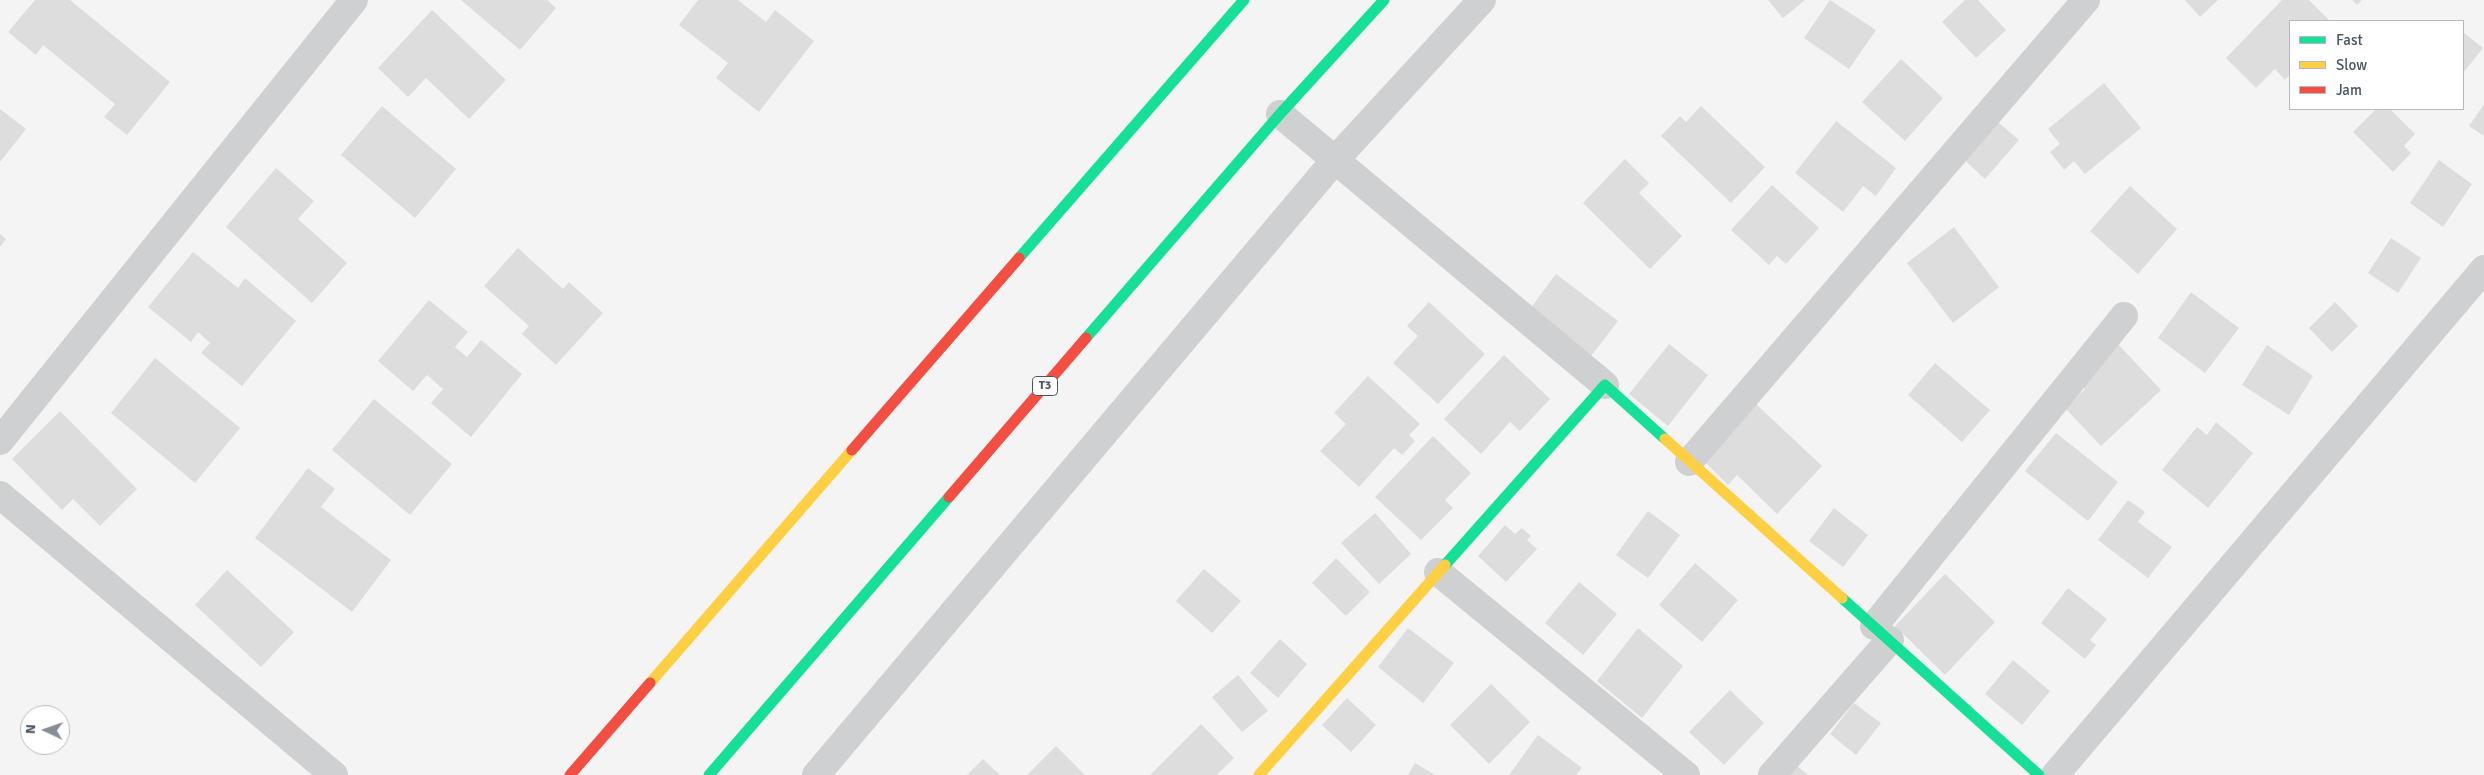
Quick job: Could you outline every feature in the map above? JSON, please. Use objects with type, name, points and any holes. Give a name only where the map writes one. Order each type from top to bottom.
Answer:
[{"type":"main road","points":[[570,775],[742,580],[1244,0]]},
{"type":"main road","name":"T3","points":[[709,775],[1280,114],[1384,0]]},
{"type":"main road","points":[[1259,775],[1605,385],[2039,775]]},
{"type":"street","points":[[0,441],[354,0]]},
{"type":"street","points":[[816,775],[1335,160],[1482,0]]},
{"type":"street","points":[[1689,462],[2086,0]]},
{"type":"street","points":[[1280,114],[1605,385]]},
{"type":"street","points":[[2055,775],[2484,269]]},
{"type":"street","points":[[1772,775],[2124,316]]},
{"type":"street","points":[[0,495],[334,775]]},
{"type":"street","points":[[1438,572],[1686,775]]},
{"type":"building","points":[[35,0],[70,0],[170,82],[127,135],[104,117],[115,104],[43,45],[36,55],[8,32]]},
{"type":"building","points":[[461,0],[547,0],[556,8],[520,50]]},
{"type":"building","points":[[698,0],[738,0],[766,22],[775,10],[814,41],[759,112],[716,78],[728,63],[679,25]]},
{"type":"building","points":[[1768,0],[1805,0],[1783,18]]},
{"type":"building","points":[[1830,0],[1876,30],[1849,69],[1804,38]]},
{"type":"building","points":[[1965,0],[1978,0],[2006,30],[1976,58],[1942,22]]},
{"type":"building","points":[[2185,0],[2218,0],[2200,17]]},
{"type":"building","points":[[2282,0],[2309,0],[2329,20],[2289,20],[2289,75],[2285,80],[2275,69],[2256,88],[2226,58]]},
{"type":"building","points":[[2352,0],[2362,0],[2357,5]]},
{"type":"building","points":[[432,10],[506,80],[469,119],[426,78],[408,97],[378,68]]},
{"type":"building","points":[[2464,33],[2483,48],[2464,72]]},
{"type":"building","points":[[1901,59],[1943,98],[1905,141],[1862,102]]},
{"type":"building","points":[[2104,83],[2141,128],[2085,174],[2074,161],[2064,170],[2050,152],[2060,144],[2048,129]]},
{"type":"building","points":[[2484,104],[2484,136],[2469,126]]},
{"type":"building","points":[[382,106],[456,169],[415,218],[341,155]]},
{"type":"building","points":[[1701,106],[1765,167],[1731,203],[1661,136],[1680,116],[1686,122]]},
{"type":"building","points":[[0,109],[26,129],[0,162]]},
{"type":"building","points":[[2375,110],[2391,110],[2415,134],[2404,146],[2411,153],[2393,172],[2353,132]]},
{"type":"building","points":[[1992,117],[2019,140],[1985,179],[1959,155]]},
{"type":"building","points":[[1836,121],[1896,168],[1876,196],[1863,186],[1843,212],[1795,173]]},
{"type":"building","points":[[1625,159],[1649,183],[1639,193],[1682,236],[1650,269],[1583,203]]},
{"type":"building","points":[[2439,160],[2472,184],[2443,227],[2410,203]]},
{"type":"building","points":[[276,168],[314,201],[298,219],[347,263],[312,303],[226,227]]},
{"type":"building","points":[[1772,185],[1819,228],[1786,264],[1777,256],[1769,265],[1731,230]]},
{"type":"building","points":[[2130,186],[2177,229],[2138,274],[2090,231]]},
{"type":"building","points":[[1954,227],[1999,287],[1953,323],[1907,263]]},
{"type":"building","points":[[0,234],[6,239],[0,247]]},
{"type":"building","points":[[2391,238],[2421,258],[2398,293],[2368,273]]},
{"type":"building","points":[[518,248],[563,289],[569,282],[603,313],[556,365],[522,334],[529,326],[484,286]]},
{"type":"building","points":[[193,252],[238,288],[245,278],[296,321],[242,386],[201,353],[210,343],[198,332],[191,342],[148,307]]},
{"type":"building","points":[[1556,274],[1618,321],[1591,356],[1530,309]]},
{"type":"building","points":[[2191,292],[2239,328],[2205,373],[2158,338]]},
{"type":"building","points":[[429,300],[468,332],[455,347],[467,357],[481,340],[522,374],[471,437],[431,403],[443,389],[427,375],[413,391],[378,361]]},
{"type":"building","points":[[1429,302],[1485,354],[1438,404],[1393,363],[1418,336],[1407,326]]},
{"type":"building","points":[[2335,302],[2358,326],[2332,352],[2309,328]]},
{"type":"building","points":[[2116,342],[2161,390],[2101,446],[2065,408],[2085,389],[2076,380]]},
{"type":"building","points":[[1669,344],[1708,375],[1668,426],[1629,394]]},
{"type":"building","points":[[2267,345],[2313,376],[2289,415],[2242,385]]},
{"type":"building","points":[[1504,355],[1550,399],[1520,431],[1510,422],[1481,454],[1444,419]]},
{"type":"building","points":[[155,358],[240,428],[195,483],[111,413]]},
{"type":"building","points":[[1935,363],[1990,410],[1962,442],[1908,395]]},
{"type":"building","points":[[1368,376],[1420,424],[1409,435],[1415,441],[1402,455],[1394,448],[1359,487],[1320,451],[1346,424],[1334,413]]},
{"type":"building","points":[[374,399],[452,464],[410,515],[332,450]]},
{"type":"building","points":[[1755,403],[1822,466],[1777,514],[1737,475],[1728,485],[1702,459]]},
{"type":"building","points":[[60,411],[137,489],[100,526],[73,499],[62,510],[12,459]]},
{"type":"building","points":[[2216,422],[2253,453],[2208,508],[2162,470],[2197,427],[2207,435]]},
{"type":"building","points":[[2056,433],[2118,482],[2088,521],[2025,471]]},
{"type":"building","points":[[1433,436],[1471,473],[1445,500],[1453,508],[1421,540],[1375,497]]},
{"type":"building","points":[[308,468],[335,489],[321,507],[391,560],[352,612],[255,538]]},
{"type":"building","points":[[2128,500],[2145,512],[2138,522],[2172,547],[2148,578],[2098,540]]},
{"type":"building","points":[[1834,508],[1868,535],[1843,567],[1809,541]]},
{"type":"building","points":[[1648,511],[1680,535],[1648,578],[1616,555]]},
{"type":"building","points":[[1375,513],[1411,554],[1379,584],[1341,543]]},
{"type":"building","points":[[1505,525],[1515,534],[1522,528],[1531,536],[1527,540],[1537,549],[1506,582],[1478,556]]},
{"type":"building","points":[[1336,558],[1370,592],[1346,616],[1312,583]]},
{"type":"building","points":[[1695,563],[1738,600],[1702,642],[1659,605]]},
{"type":"building","points":[[1204,569],[1241,601],[1212,633],[1176,601]]},
{"type":"building","points":[[227,570],[294,632],[261,667],[195,605]]},
{"type":"building","points":[[1945,574],[1995,622],[1945,675],[1895,626]]},
{"type":"building","points":[[1579,582],[1617,614],[1583,655],[1545,623]]},
{"type":"building","points":[[2068,588],[2107,619],[2090,640],[2096,645],[2085,659],[2041,623]]},
{"type":"building","points":[[1408,628],[1454,663],[1423,703],[1378,667]]},
{"type":"building","points":[[1638,628],[1683,666],[1642,718],[1597,681]]},
{"type":"building","points":[[1280,639],[1307,664],[1278,698],[1250,673]]},
{"type":"building","points":[[2013,660],[2050,691],[2022,725],[1985,694]]},
{"type":"building","points":[[1238,675],[1268,711],[1242,732],[1212,697]]},
{"type":"building","points":[[1491,684],[1530,722],[1489,764],[1450,725]]},
{"type":"building","points":[[1730,690],[1764,723],[1724,765],[1689,732]]},
{"type":"building","points":[[1347,698],[1376,725],[1351,752],[1322,725]]},
{"type":"building","points":[[1854,703],[1881,723],[1856,755],[1830,734]]},
{"type":"building","points":[[1201,724],[1234,758],[1217,775],[1150,775]]},
{"type":"building","points":[[1538,735],[1582,768],[1576,775],[1509,775]]},
{"type":"building","points":[[1056,746],[1085,775],[1027,775]]},
{"type":"building","points":[[983,759],[1000,775],[967,775]]},
{"type":"building","points":[[1415,763],[1435,775],[1408,775]]},
{"type":"building","points":[[1796,765],[1808,775],[1788,775]]},
{"type":"traffic: fast","points":[[1019,258],[1244,0]]},
{"type":"traffic: fast","points":[[1086,338],[1280,114],[1384,0]]},
{"type":"traffic: fast","points":[[1445,565],[1605,385],[1665,439]]},
{"type":"traffic: fast","points":[[709,775],[949,497]]},
{"type":"traffic: fast","points":[[1842,598],[2039,775]]},
{"type":"traffic: slow","points":[[1665,439],[1842,598]]},
{"type":"traffic: slow","points":[[650,683],[852,450]]},
{"type":"traffic: slow","points":[[1259,775],[1445,565]]},
{"type":"traffic: jam","points":[[852,450],[1019,258]]},
{"type":"traffic: jam","points":[[949,497],[1086,338]]},
{"type":"traffic: jam","points":[[570,775],[650,683]]}]
